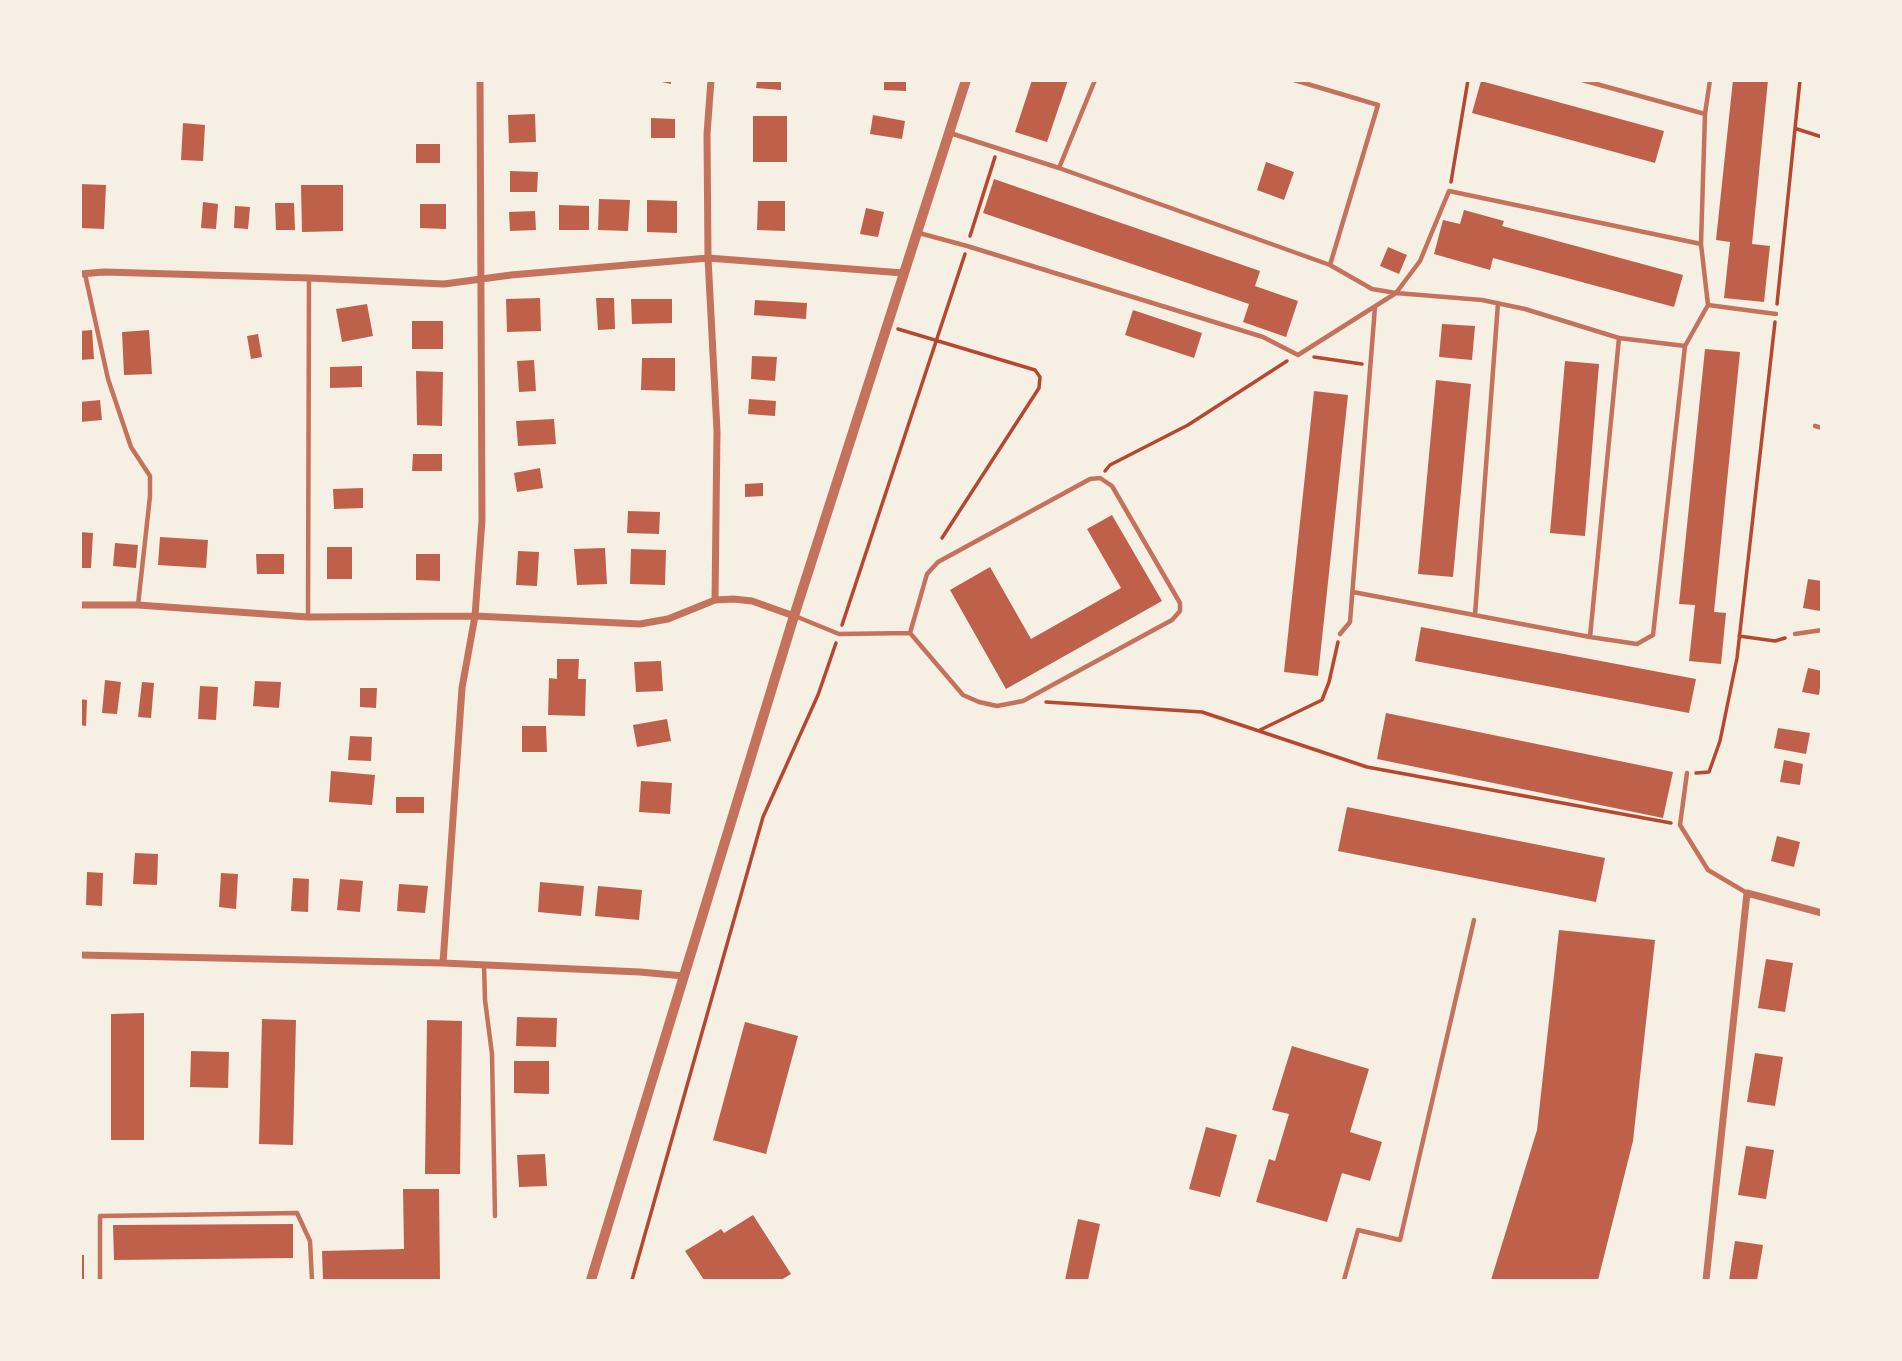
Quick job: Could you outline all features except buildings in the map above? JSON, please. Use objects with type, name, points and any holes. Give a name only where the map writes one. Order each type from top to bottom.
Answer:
[{"type":"street","points":[[443,963],[462,688],[475,616],[482,520],[480,80]]},
{"type":"street","points":[[711,80],[707,134],[708,258],[717,431],[715,600]]},
{"type":"street","points":[[591,1280],[794,616],[966,80]]},
{"type":"street","points":[[82,274],[104,272],[444,284],[511,275],[708,258],[903,273]]},
{"type":"street","points":[[80,605],[138,605],[308,617],[475,616],[640,624],[667,619],[715,600],[733,599],[752,601],[794,616]]},
{"type":"street","points":[[1706,1280],[1747,893],[1822,914]]},
{"type":"street","points":[[80,955],[443,963],[684,976]]},
{"type":"lane","points":[[1059,168],[1095,80]]},
{"type":"lane","points":[[1294,80],[1378,105],[1330,265]]},
{"type":"lane","points":[[1582,80],[1705,114]]},
{"type":"lane","points":[[1353,592],[1637,644],[1653,635],[1685,346],[1708,305],[1701,244],[1705,114],[1710,80]]},
{"type":"lane","points":[[949,132],[1059,168],[1330,265],[1372,289],[1482,300],[1525,309],[1619,338],[1685,346]]},
{"type":"lane","points":[[916,232],[1263,337],[1298,355],[1396,293],[1420,261],[1450,191],[1701,244]]},
{"type":"lane","points":[[82,274],[108,379],[131,447],[150,476],[138,605]]},
{"type":"lane","points":[[308,617],[309,278]]},
{"type":"lane","points":[[1475,615],[1498,303]]},
{"type":"lane","points":[[1708,305],[1776,314]]},
{"type":"lane","points":[[1340,634],[1350,622],[1375,306]]},
{"type":"lane","points":[[1590,637],[1619,338]]},
{"type":"lane","points":[[1815,426],[1822,428]]},
{"type":"lane","points":[[1100,478],[1112,486],[1180,603],[1180,611],[1172,620],[1023,701],[996,706],[963,695],[910,633],[926,574],[938,562],[1090,479],[1100,478]]},
{"type":"lane","points":[[794,616],[839,634],[910,633]]},
{"type":"lane","points":[[1795,634],[1822,630]]},
{"type":"lane","points":[[1687,773],[1680,825],[1708,870],[1747,893]]},
{"type":"lane","points":[[1344,1280],[1358,1230],[1400,1240],[1475,920]]},
{"type":"lane","points":[[484,965],[485,1000],[492,1054],[495,1216]]},
{"type":"lane","points":[[100,1280],[100,1216],[297,1213],[310,1241],[312,1280]]},
{"type":"path","points":[[1450,191],[1468,80]]},
{"type":"path","points":[[1687,773],[1709,772],[1720,741],[1739,636],[1800,80]]},
{"type":"path","points":[[1796,128],[1822,136]]},
{"type":"path","points":[[632,1280],[763,817],[818,695],[998,148]]},
{"type":"path","points":[[886,325],[1035,370],[1040,377],[1039,388],[942,538]]},
{"type":"path","points":[[1100,478],[1110,465],[1188,425],[1298,355],[1371,366]]},
{"type":"path","points":[[1258,731],[1322,700],[1340,634]]},
{"type":"path","points":[[1739,636],[1775,641],[1795,634]]},
{"type":"path","points":[[1023,701],[1202,712],[1367,767],[1680,825]]}]
